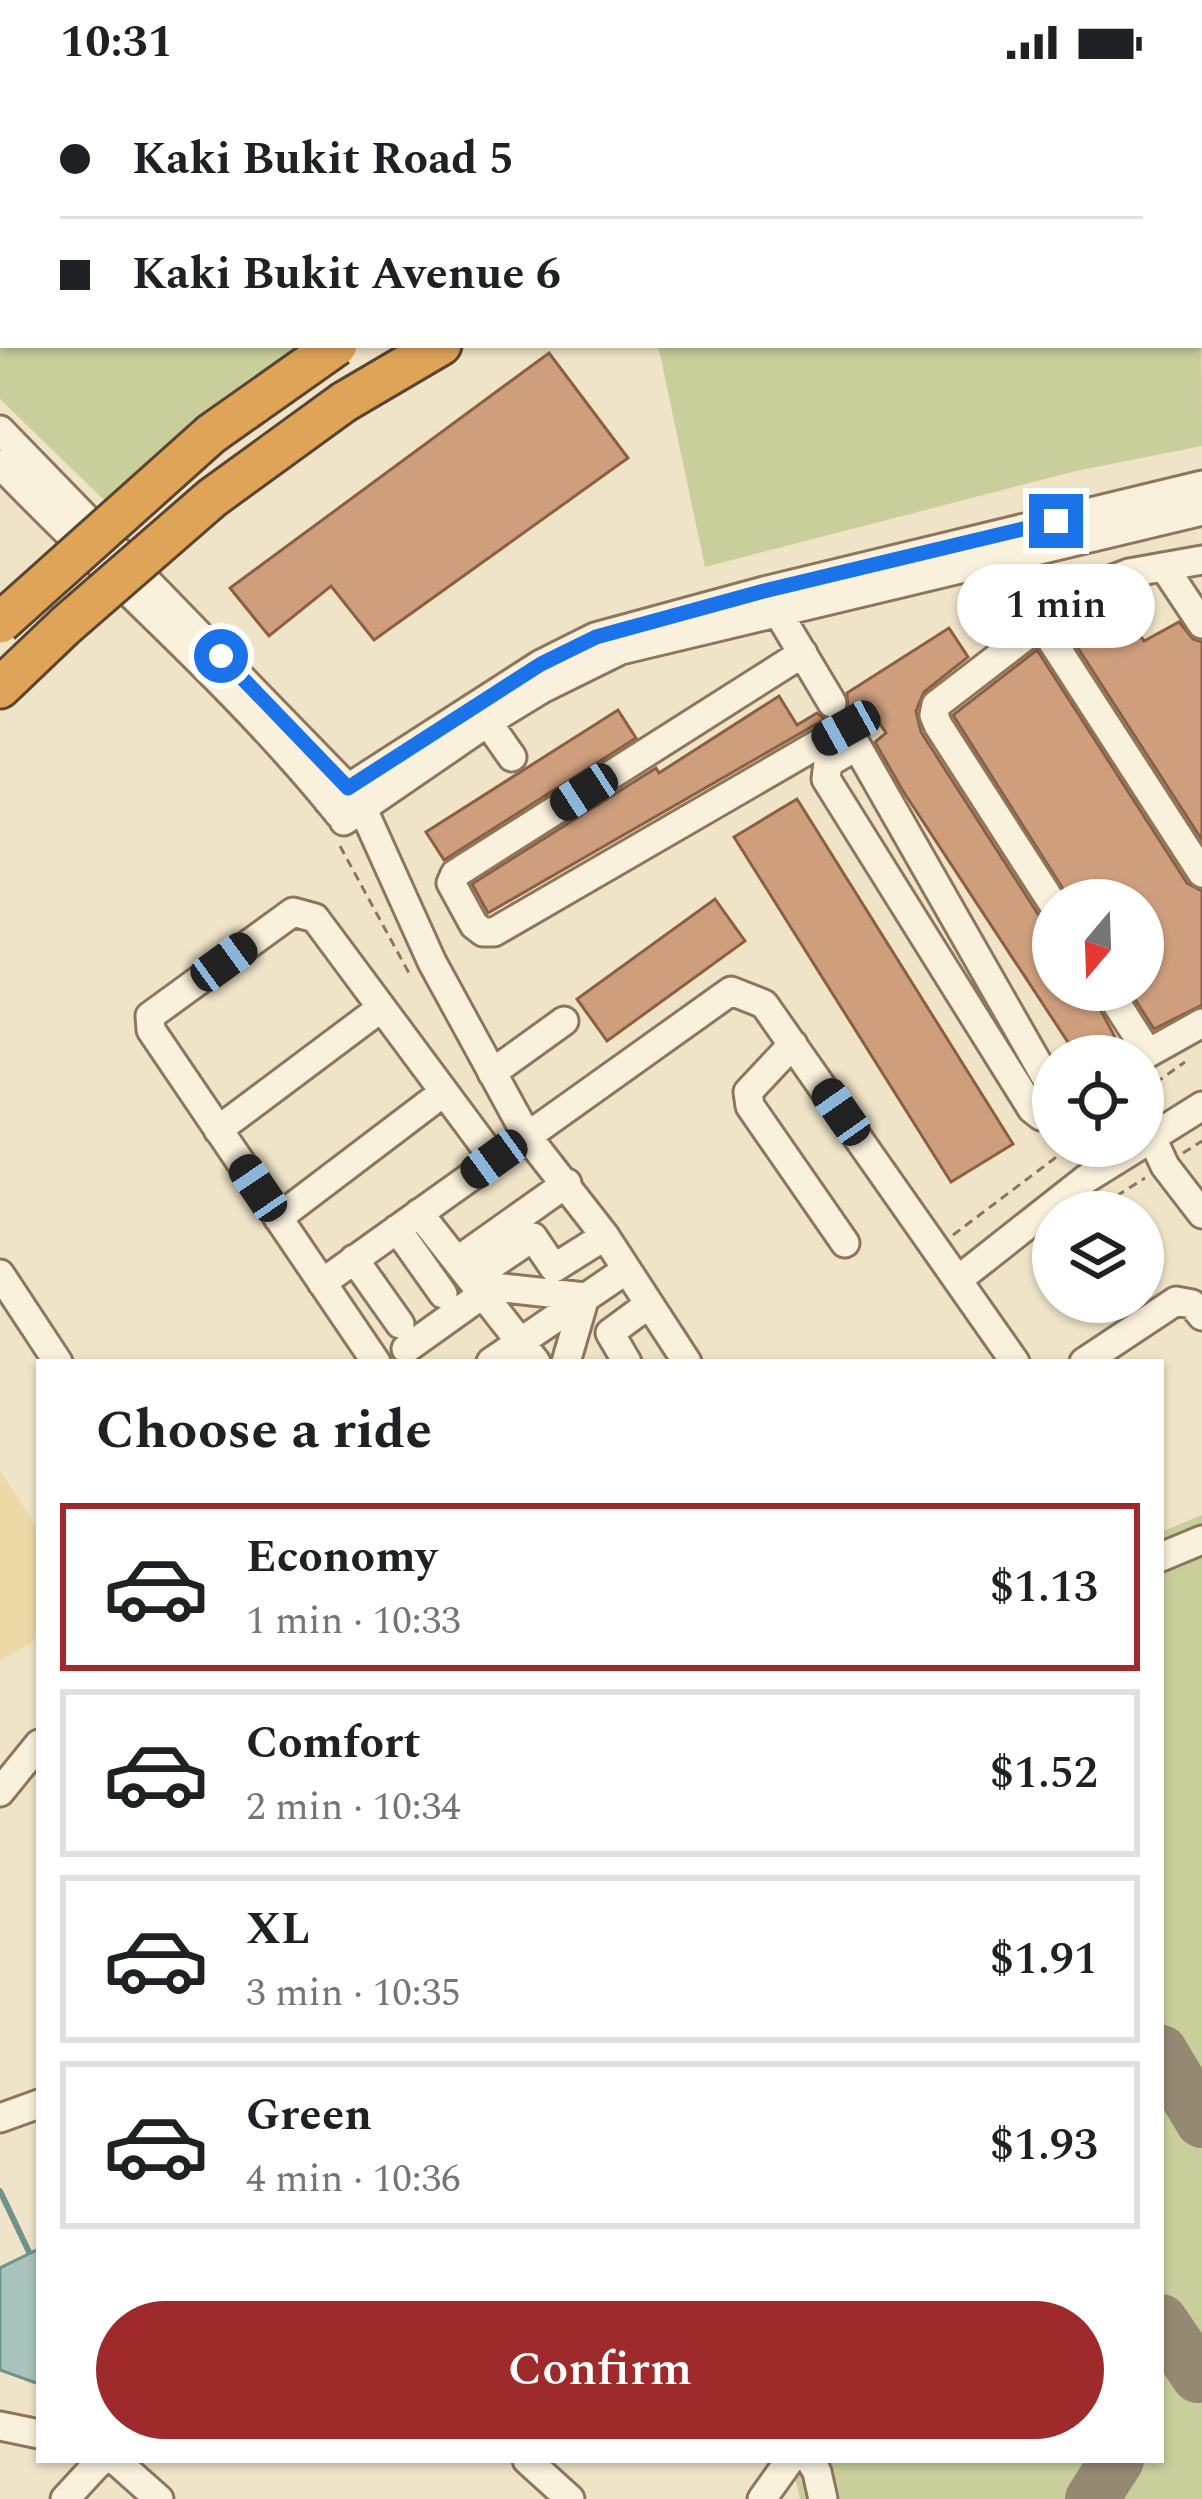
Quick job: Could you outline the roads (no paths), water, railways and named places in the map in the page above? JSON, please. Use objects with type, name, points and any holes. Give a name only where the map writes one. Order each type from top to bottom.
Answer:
[{"type":"highway","points":[[0,622],[211,434],[333,348]]},
{"type":"highway","points":[[0,688],[212,498],[344,402],[436,348]]},
{"type":"street","points":[[0,430],[385,860],[432,962],[526,1136],[605,1236],[685,1359]]},
{"type":"street","points":[[0,464],[181,641],[344,811]]},
{"type":"street","points":[[344,811],[482,714],[621,650],[771,602],[1202,484]]},
{"type":"street","points":[[771,602],[1202,511]]},
{"type":"street","points":[[1037,879],[934,715],[937,706],[950,691],[1087,590],[1129,573],[1202,560]]},
{"type":"street","points":[[1164,567],[1202,624]]},
{"type":"street","points":[[771,602],[1032,1053]]},
{"type":"street","points":[[1041,624],[1202,873]]},
{"type":"street","points":[[803,653],[455,874],[451,884],[474,925],[483,932],[494,932],[844,724]]},
{"type":"street","points":[[482,714],[512,758]]},
{"type":"street","points":[[844,724],[826,779],[1032,1109]]},
{"type":"street","points":[[374,1359],[148,1022],[155,1011],[298,912],[315,918],[494,1159]]},
{"type":"street","points":[[322,1283],[730,991],[764,1004],[1013,1359]]},
{"type":"street","points":[[218,1130],[381,1008]]},
{"type":"street","points":[[492,1073],[564,1021]]},
{"type":"street","points":[[1164,1044],[1202,1023]]},
{"type":"street","points":[[793,1044],[755,1081],[748,1092],[750,1106],[845,1243]]},
{"type":"street","points":[[278,1218],[444,1092]]},
{"type":"street","points":[[1164,1130],[1202,1106]]},
{"type":"street","points":[[1164,1165],[1202,1214]]},
{"type":"street","points":[[958,1279],[1105,1167]]},
{"type":"street","points":[[354,1259],[413,1305],[441,1340],[507,1216],[567,1183]]},
{"type":"street","points":[[408,1221],[472,1280],[527,1352],[585,1297],[626,1270]]},
{"type":"street","points":[[408,1221],[413,1305]]},
{"type":"street","points":[[472,1280],[533,1237],[554,1268],[605,1236]]},
{"type":"street","points":[[0,1274],[56,1359]]},
{"type":"street","points":[[472,1280],[585,1297]]},
{"type":"street","points":[[567,1359],[585,1297]]},
{"type":"street","points":[[1089,1359],[1176,1301],[1192,1304],[1202,1316]]},
{"type":"street","points":[[625,1359],[610,1333],[648,1305]]},
{"type":"street","points":[[1164,1557],[1202,1540]]},
{"type":"street","points":[[0,1792],[36,1748]]},
{"type":"street","points":[[0,2118],[36,2105]]},
{"type":"street","points":[[0,2426],[36,2433]]},
{"type":"street","points":[[65,2499],[98,2463]]},
{"type":"street","points":[[118,2463],[159,2499]]},
{"type":"street","points":[[530,2463],[570,2499]]},
{"type":"street","points":[[762,2499],[788,2463]]},
{"type":"street","points":[[817,2477],[849,2499]]},
{"type":"water","points":[[36,2250],[36,2383],[0,2370],[0,2268]]},
{"type":"waterway","points":[[0,2191],[29,2252]]}]
